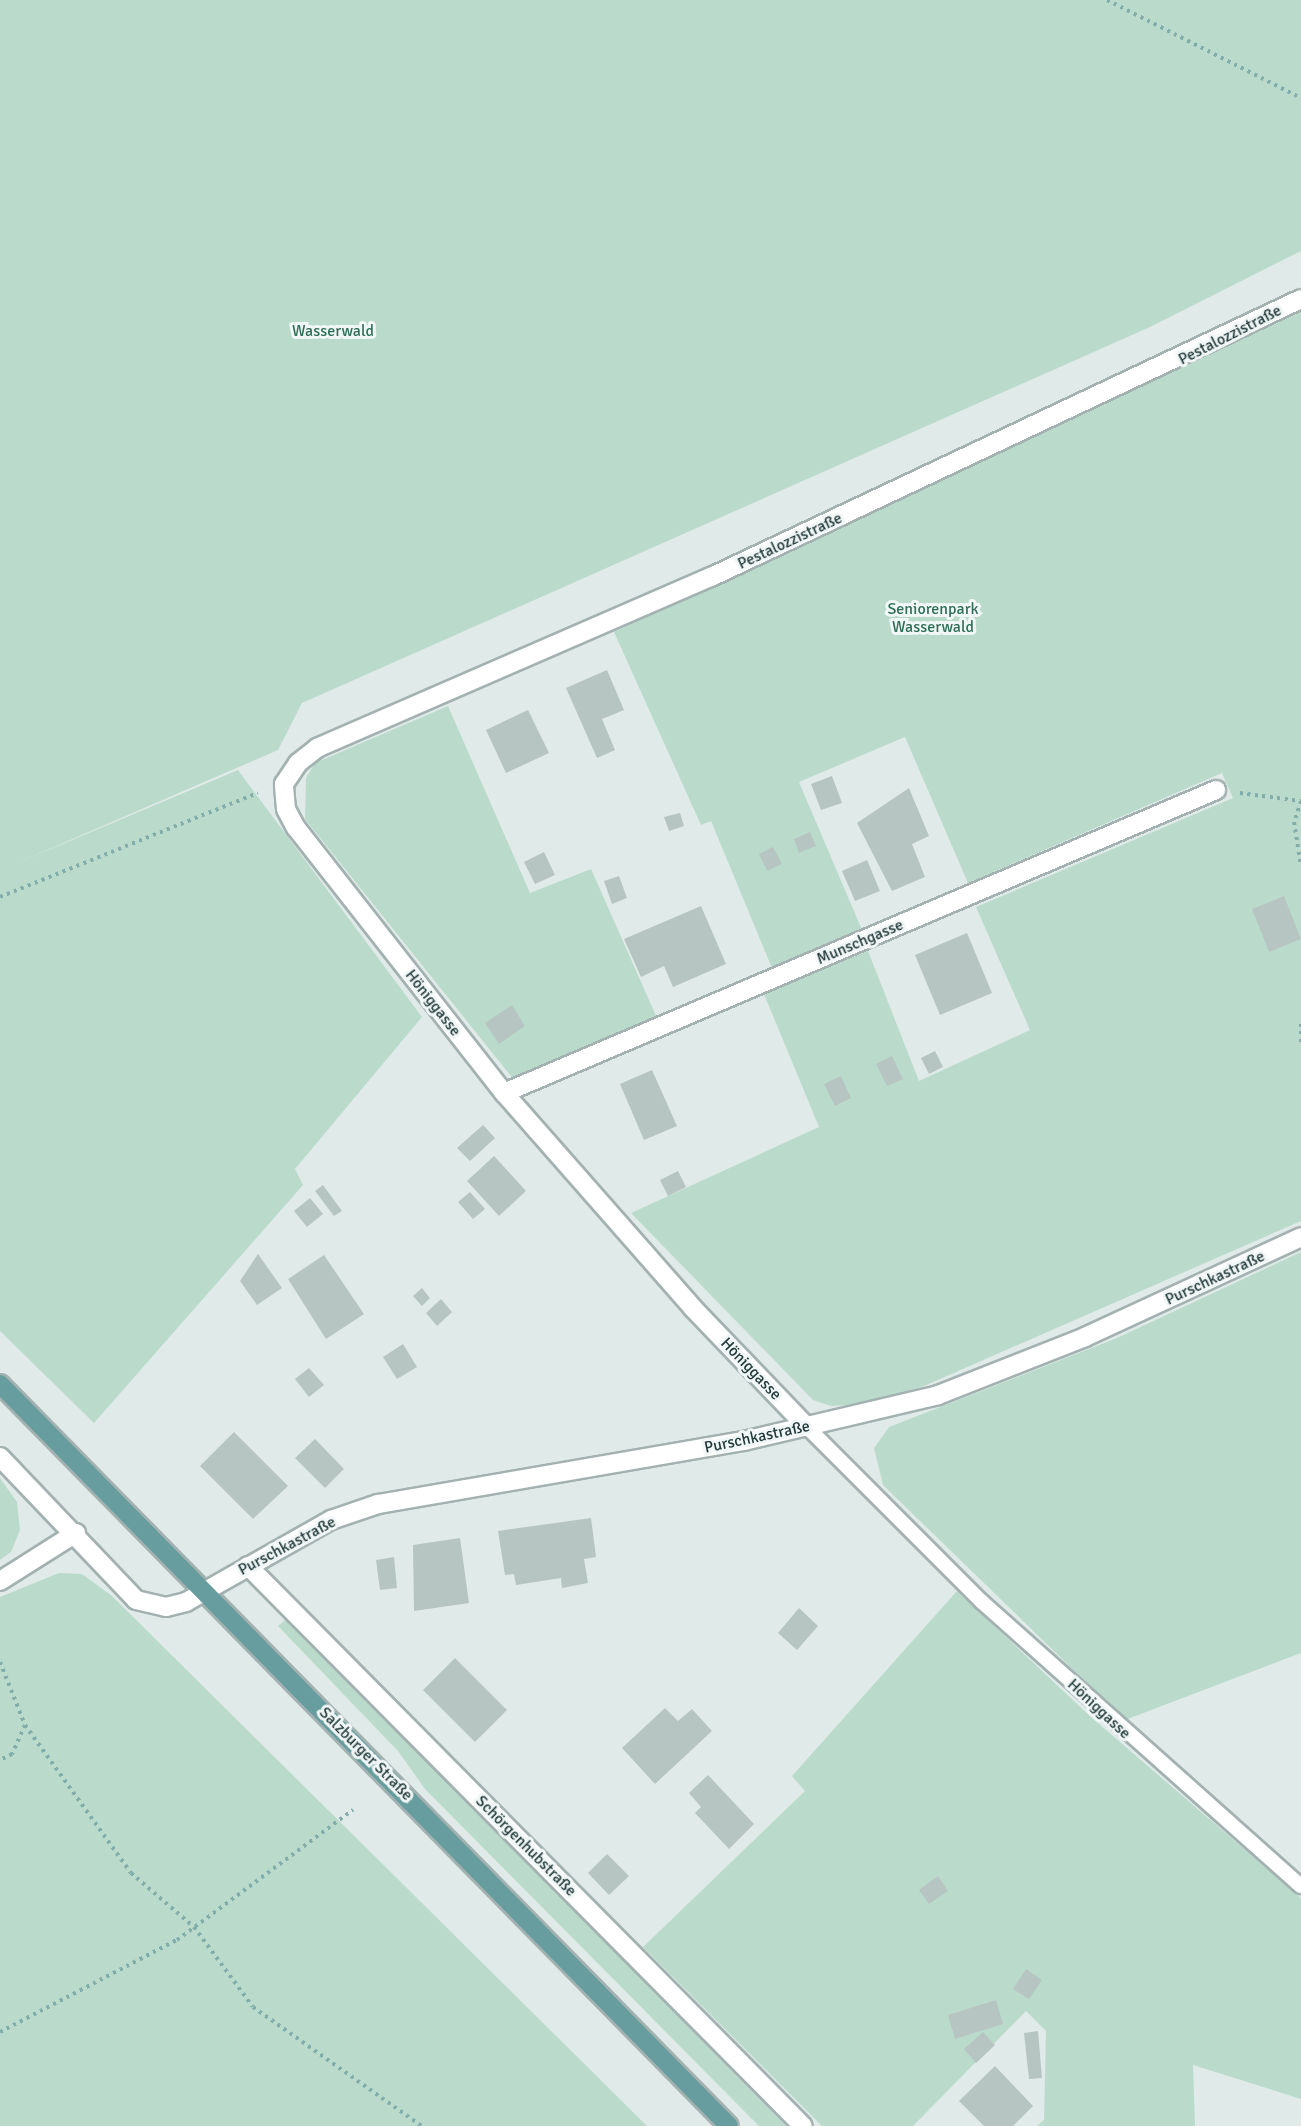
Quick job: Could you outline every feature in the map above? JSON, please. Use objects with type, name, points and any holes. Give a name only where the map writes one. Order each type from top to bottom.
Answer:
[{"type":"main road","name":"Salzburger Straße","points":[[0,1384],[729,2126]]},
{"type":"street","name":"Pestalozzistraße","points":[[284,784],[298,762],[317,748],[711,578],[1301,299]]},
{"type":"street","name":"Höniggasse","points":[[284,784],[286,809],[296,828],[504,1094],[693,1308],[807,1427]]},
{"type":"street","name":"Munschgasse","points":[[504,1094],[1216,790]]},
{"type":"street","name":"Purschkastraße","points":[[76,1533],[136,1599],[166,1607],[203,1592],[331,1520],[378,1504],[807,1427],[938,1395],[1096,1333],[1301,1237]]},
{"type":"street","points":[[0,1456],[76,1533],[0,1581]]},
{"type":"street","name":"Schörgenhubstraße","points":[[248,1566],[803,2126]]},
{"type":"lane","name":"Höniggasse","points":[[807,1427],[991,1610],[1301,1886]]},
{"type":"path","points":[[1107,0],[1301,98]]},
{"type":"path","points":[[0,897],[284,784]]},
{"type":"path","points":[[1216,790],[1301,801],[1294,822],[1301,866]]},
{"type":"path","points":[[1301,1024],[1301,1046]]},
{"type":"path","points":[[0,1662],[26,1725],[131,1873],[194,1927],[253,2007],[422,2126]]},
{"type":"path","points":[[0,1760],[12,1754],[26,1725]]},
{"type":"path","points":[[0,2032],[194,1927],[353,1810]]},
{"type":"green space","name":"Wasserwald","points":[[0,0],[1301,0],[1301,251],[1150,327],[302,703],[278,750],[15,864],[238,770],[422,1017],[295,1169],[303,1185],[94,1423],[0,1331]]},
{"type":"green space","name":"Seniorenpark Wasserwald","points":[[1301,312],[1301,1221],[924,1386],[864,1404],[831,1406],[813,1400],[631,1213],[819,1127],[764,994],[868,951],[919,1081],[1030,1030],[976,907],[1233,798],[1222,773],[968,883],[905,737],[799,782],[862,930],[772,968],[711,821],[701,825],[614,632]]},
{"type":"green space","points":[[448,706],[530,893],[591,869],[657,1018],[514,1080],[305,819],[306,778],[315,763]]},
{"type":"green space","points":[[1301,1252],[1301,1653],[1125,1720],[883,1485],[874,1448],[889,1427],[1117,1338]]},
{"type":"green space","points":[[0,1478],[17,1502],[20,1530],[11,1552],[0,1560]]},
{"type":"green space","points":[[59,1573],[82,1574],[112,1596],[647,2126],[0,2126],[0,1597]]},
{"type":"green space","points":[[957,1591],[1091,1717],[1301,1898],[1301,2099],[1193,2065],[1195,2126],[1037,2126],[1044,2120],[1046,2031],[1026,2011],[913,2126],[822,2126],[643,1947],[805,1791],[792,1776]]},
{"type":"green space","points":[[288,1618],[786,2126],[759,2126],[425,1789],[398,1751],[278,1626]]},
{"type":"building","points":[[607,670],[624,710],[602,719],[615,750],[597,758],[566,688]]},
{"type":"building","points":[[528,710],[549,753],[506,773],[486,730]]},
{"type":"building","points":[[832,776],[842,803],[821,810],[811,784]]},
{"type":"building","points":[[909,788],[929,836],[912,844],[925,877],[892,891],[857,823]]},
{"type":"building","points":[[680,813],[684,826],[669,831],[664,817]]},
{"type":"building","points":[[810,832],[816,846],[799,853],[794,839]]},
{"type":"building","points":[[773,847],[782,864],[767,871],[759,854]]},
{"type":"building","points":[[544,852],[555,875],[535,884],[524,862]]},
{"type":"building","points":[[867,860],[880,891],[855,901],[842,871]]},
{"type":"building","points":[[619,876],[627,898],[612,904],[604,881]]},
{"type":"building","points":[[1284,896],[1301,939],[1269,952],[1252,909]]},
{"type":"building","points":[[701,906],[726,964],[673,987],[664,966],[641,977],[624,939]]},
{"type":"building","points":[[967,933],[992,993],[940,1015],[915,955]]},
{"type":"building","points":[[512,1005],[525,1026],[499,1044],[485,1023]]},
{"type":"building","points":[[935,1051],[943,1067],[929,1074],[921,1058]]},
{"type":"building","points":[[892,1056],[903,1079],[887,1086],[876,1064]]},
{"type":"building","points":[[652,1070],[677,1126],[644,1140],[620,1084]]},
{"type":"building","points":[[841,1076],[851,1098],[835,1106],[824,1084]]},
{"type":"building","points":[[483,1125],[495,1138],[470,1161],[457,1148]]},
{"type":"building","points":[[494,1156],[526,1191],[499,1216],[467,1181]]},
{"type":"building","points":[[678,1171],[686,1187],[668,1196],[660,1180]]},
{"type":"building","points":[[323,1185],[342,1211],[334,1216],[315,1191]]},
{"type":"building","points":[[470,1192],[485,1209],[473,1219],[458,1202]]},
{"type":"building","points":[[310,1198],[323,1214],[307,1227],[294,1211]]},
{"type":"building","points":[[258,1254],[282,1288],[257,1305],[240,1281]]},
{"type":"building","points":[[324,1255],[364,1314],[326,1339],[288,1279]]},
{"type":"building","points":[[422,1288],[430,1298],[422,1306],[413,1296]]},
{"type":"building","points":[[441,1299],[452,1312],[437,1326],[426,1313]]},
{"type":"building","points":[[403,1344],[417,1367],[397,1379],[383,1357]]},
{"type":"building","points":[[309,1368],[324,1385],[309,1397],[295,1379]]},
{"type":"building","points":[[234,1432],[288,1486],[253,1519],[200,1466]]},
{"type":"building","points":[[315,1439],[344,1469],[325,1488],[295,1458]]},
{"type":"building","points":[[591,1518],[596,1557],[584,1559],[588,1583],[562,1588],[561,1578],[516,1585],[514,1574],[505,1575],[498,1531]]},
{"type":"building","points":[[460,1538],[469,1603],[414,1611],[413,1545]]},
{"type":"building","points":[[394,1557],[397,1588],[380,1590],[376,1560]]},
{"type":"building","points":[[799,1608],[818,1626],[797,1650],[778,1633]]},
{"type":"building","points":[[455,1658],[507,1710],[475,1742],[423,1690]]},
{"type":"building","points":[[665,1708],[678,1721],[692,1709],[712,1731],[655,1784],[622,1748]]},
{"type":"building","points":[[708,1775],[754,1824],[729,1849],[695,1813],[701,1807],[689,1793]]},
{"type":"building","points":[[607,1854],[629,1876],[609,1895],[588,1873]]},
{"type":"building","points":[[938,1876],[948,1891],[929,1904],[919,1890]]},
{"type":"building","points":[[1026,1969],[1042,1980],[1029,1999],[1013,1989]]},
{"type":"building","points":[[996,2000],[1003,2024],[955,2039],[948,2015]]},
{"type":"building","points":[[1038,2031],[1042,2078],[1029,2079],[1024,2033]]},
{"type":"building","points":[[983,2032],[995,2045],[976,2063],[964,2049]]},
{"type":"building","points":[[995,2066],[1033,2106],[1013,2126],[984,2126],[959,2101]]}]
